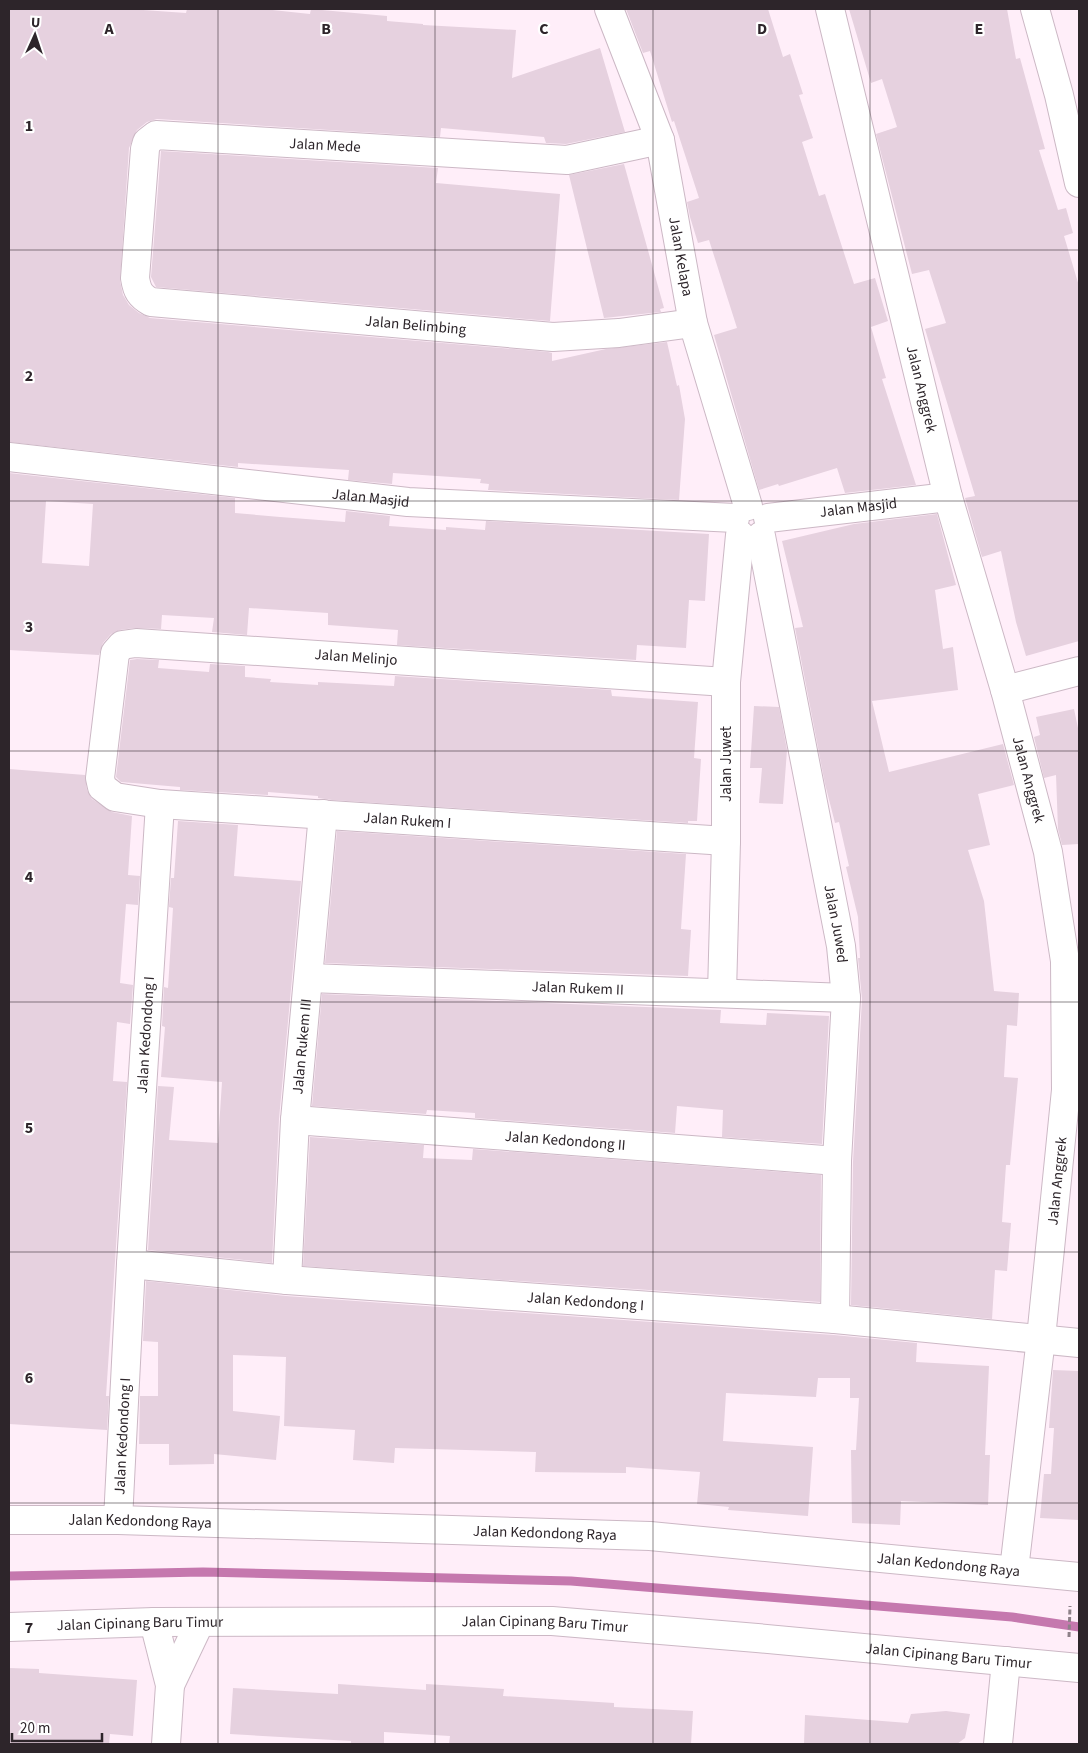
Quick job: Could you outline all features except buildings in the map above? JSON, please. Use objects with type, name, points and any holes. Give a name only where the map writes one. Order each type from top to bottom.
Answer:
[{"type":"street","name":"Jalan Kelapa","points":[[609,9],[660,140],[693,323],[750,522]]},
{"type":"street","name":"Jalan Anggrek","points":[[830,9],[948,498],[1006,690],[1048,852],[1065,962],[1066,1090],[1041,1338],[1014,1570]]},
{"type":"street","points":[[1035,9],[1069,95],[1079,183]]},
{"type":"street","name":"Jalan Mede","points":[[141,296],[137,289],[135,278],[145,149],[147,142],[156,135],[567,160],[660,140]]},
{"type":"street","name":"Jalan Belimbing","points":[[141,296],[152,302],[553,337],[619,333],[693,323]]},
{"type":"street","name":"Jalan Masjid","points":[[9,457],[408,502],[750,522],[948,498]]},
{"type":"street","name":"Jalan Juwet","points":[[722,993],[726,842],[726,682],[750,522]]},
{"type":"street","name":"Jalan Juwed","points":[[750,522],[841,946],[846,998],[837,1161],[835,1319]]},
{"type":"street","name":"Jalan Melinjo","points":[[100,778],[115,653],[122,645],[136,643],[726,682]]},
{"type":"street","points":[[1006,690],[1079,671]]},
{"type":"street","name":"Jalan Rukem I","points":[[100,778],[102,787],[115,797],[160,804],[726,842]]},
{"type":"street","name":"Jalan Kedondong I","points":[[118,1520],[131,1264],[160,804]]},
{"type":"street","name":"Jalan Rukem III","points":[[287,1280],[295,1120],[323,814]]},
{"type":"street","name":"Jalan Rukem II","points":[[309,978],[846,998]]},
{"type":"street","name":"Jalan Kedondong II","points":[[295,1120],[837,1161]]},
{"type":"street","name":"Jalan Kedondong I","points":[[131,1264],[287,1280],[835,1319],[1079,1343]]},
{"type":"street","name":"Jalan Kedondong Raya","points":[[9,1520],[118,1520],[650,1536],[1014,1570],[1075,1588]]},
{"type":"street","name":"Jalan Cipinang Baru Timur","points":[[9,1627],[154,1622],[552,1621],[1079,1668]]},
{"type":"street","points":[[154,1622],[170,1685],[166,1744]]},
{"type":"street","points":[[170,1685],[200,1622]]},
{"type":"street","points":[[998,1744],[1006,1661]]},
{"type":"path","points":[[1068,1644],[1075,1588]]},
{"type":"waterway","points":[[9,1576],[203,1572],[571,1581],[1012,1617],[1079,1627]]}]
